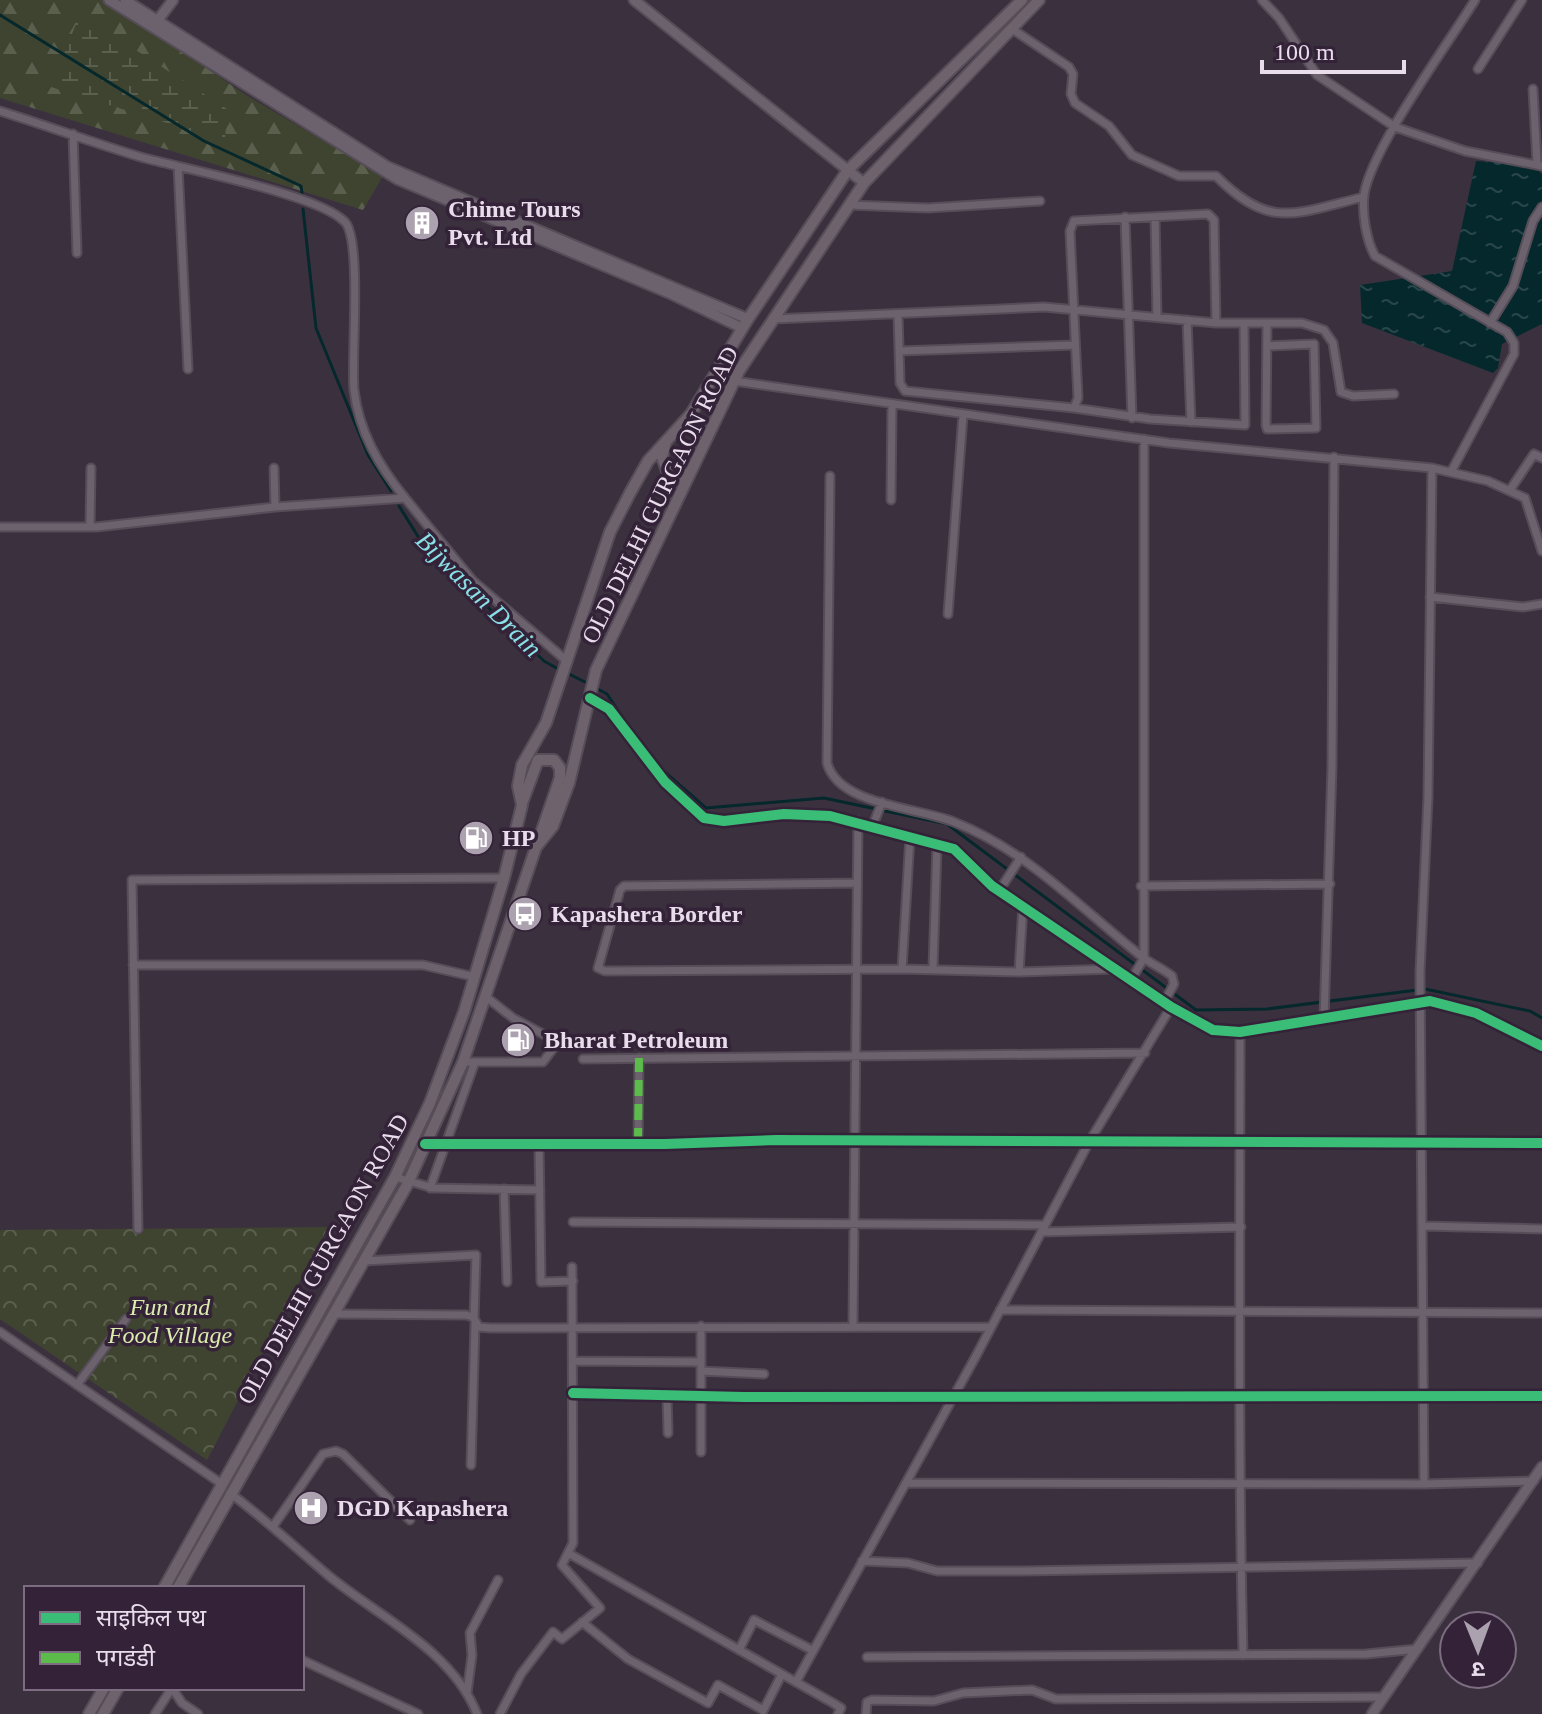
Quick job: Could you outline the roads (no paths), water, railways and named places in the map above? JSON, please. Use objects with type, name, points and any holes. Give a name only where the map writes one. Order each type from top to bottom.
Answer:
[{"type":"main road","name":"OLD DELHI GURGAON ROAD","points":[[179,1586],[226,1488],[395,1177],[430,1103],[475,977],[504,878],[522,805],[518,786],[522,765],[546,723],[610,532],[648,461],[691,414],[745,323],[848,170],[1022,0]]},
{"type":"main road","name":"OLD DELHI GURGAON ROAD","points":[[165,1586],[335,1314],[409,1182],[463,1062],[483,994],[536,847],[553,826],[569,783],[591,691],[640,572],[734,381],[847,204],[1039,0]]},
{"type":"main road","points":[[666,441],[662,457],[669,476],[678,478],[689,473]]},
{"type":"main road","points":[[522,805],[538,760],[554,760],[560,768],[560,778],[536,847]]},
{"type":"main road","points":[[89,1714],[103,1690]]},
{"type":"main road","points":[[103,1714],[117,1690]]},
{"type":"street","points":[[109,0],[154,24],[397,179],[745,323]]},
{"type":"street","points":[[125,0],[154,24]]},
{"type":"street","points":[[154,24],[173,0]]},
{"type":"street","points":[[634,0],[864,183]]},
{"type":"street","points":[[1262,0],[1279,18],[1317,75],[1395,127],[1465,151],[1540,164],[1538,109],[1533,89]]},
{"type":"street","points":[[1451,472],[1514,354],[1512,337],[1375,256],[1368,234],[1364,197],[1368,181],[1395,127],[1475,0]]},
{"type":"street","points":[[1478,69],[1522,0]]},
{"type":"street","points":[[1012,29],[1072,69],[1075,103],[1109,126],[1136,157],[1179,176],[1216,176],[1239,200],[1266,213],[1291,214],[1364,197]]},
{"type":"street","points":[[0,111],[178,167],[301,200],[331,211],[346,223],[352,232],[353,252],[354,391],[370,447],[383,471],[473,581],[567,665]]},
{"type":"street","points":[[73,134],[77,253]]},
{"type":"street","points":[[178,167],[188,369]]},
{"type":"street","points":[[847,204],[928,208],[1040,201]]},
{"type":"street","points":[[1490,323],[1513,286],[1533,221],[1542,207]]},
{"type":"street","points":[[1125,217],[1131,315],[1132,418]]},
{"type":"street","points":[[1155,217],[1157,317]]},
{"type":"street","points":[[1074,408],[1078,398],[1071,226],[1079,219],[1213,217],[1216,323]]},
{"type":"street","points":[[774,319],[1044,307],[1216,323],[1302,323],[1324,330],[1337,353],[1339,386],[1346,395],[1394,394]]},
{"type":"street","points":[[898,314],[900,383],[905,391],[1074,408],[1132,418],[1245,425],[1244,324]]},
{"type":"street","points":[[1187,320],[1191,422]]},
{"type":"street","points":[[1267,324],[1267,346],[1267,429],[1316,428],[1314,344],[1267,346]]},
{"type":"street","points":[[899,351],[1075,345]]},
{"type":"street","points":[[734,381],[1144,439],[1432,468],[1510,490],[1529,503],[1542,551]]},
{"type":"street","points":[[891,500],[892,405]]},
{"type":"street","points":[[948,614],[963,415]]},
{"type":"street","points":[[1133,978],[1142,960],[1144,439]]},
{"type":"street","points":[[1510,490],[1534,454],[1542,458]]},
{"type":"street","points":[[1324,1020],[1330,884],[1334,457]]},
{"type":"street","points":[[90,527],[91,468]]},
{"type":"street","points":[[274,468],[275,507]]},
{"type":"street","points":[[1424,1484],[1420,972],[1428,797],[1432,468]]},
{"type":"street","points":[[796,1682],[907,1483],[951,1395],[991,1327],[1089,1142],[1145,1053],[1174,984],[1172,976],[1142,960],[1019,860],[955,822],[881,805],[833,779],[827,763],[830,476]]},
{"type":"street","points":[[0,527],[90,527],[275,507],[405,498]]},
{"type":"street","points":[[1430,597],[1523,607],[1542,604]]},
{"type":"street","points":[[591,691],[609,709],[665,782],[704,818],[724,821],[813,814],[874,822],[962,854],[1023,905],[1114,969],[1213,1030],[1240,1032],[1324,1020],[1420,997],[1476,1013],[1542,1046]]},
{"type":"street","points":[[874,822],[881,805]]},
{"type":"street","points":[[853,1325],[858,821]]},
{"type":"street","points":[[902,969],[910,837]]},
{"type":"street","points":[[933,969],[937,845]]},
{"type":"street","points":[[1001,888],[1019,860]]},
{"type":"street","points":[[138,1229],[130,885],[137,879],[504,878]]},
{"type":"street","points":[[856,883],[624,886],[620,890],[597,964],[605,971],[933,969],[1019,972],[1114,969]]},
{"type":"street","points":[[1141,886],[1330,884]]},
{"type":"street","points":[[1019,972],[1023,905]]},
{"type":"street","points":[[133,965],[423,965],[475,977]]},
{"type":"street","points":[[463,1062],[543,1062],[549,1058],[553,1045],[552,1039],[513,1018],[483,994]]},
{"type":"street","points":[[1240,1032],[1243,1311],[1239,1396],[1243,1655]]},
{"type":"street","points":[[583,1059],[1145,1053]]},
{"type":"street","points":[[638,1144],[639,1058]]},
{"type":"street","points":[[430,1188],[475,1062]]},
{"type":"street","points":[[425,1144],[1240,1139],[1542,1143]]},
{"type":"street","points":[[539,1144],[541,1282],[573,1281]]},
{"type":"street","points":[[395,1177],[430,1188],[540,1190]]},
{"type":"street","points":[[504,1189],[507,1282]]},
{"type":"street","points":[[573,1222],[1043,1228],[1241,1227]]},
{"type":"street","points":[[1423,1226],[1542,1229]]},
{"type":"street","points":[[364,1261],[476,1255],[471,1465]]},
{"type":"street","points":[[500,1714],[521,1674],[553,1632],[562,1639],[600,1608],[562,1567],[573,1543],[572,1267]]},
{"type":"street","points":[[1000,1310],[1542,1313]]},
{"type":"street","points":[[335,1314],[466,1315],[490,1328],[991,1327]]},
{"type":"street","points":[[77,1385],[126,1319]]},
{"type":"street","points":[[701,1326],[701,1452]]},
{"type":"street","points":[[0,1332],[226,1488],[274,1525],[331,1577],[411,1636],[467,1693],[477,1714]]},
{"type":"street","points":[[573,1361],[701,1362]]},
{"type":"street","points":[[701,1371],[764,1374]]},
{"type":"street","points":[[573,1393],[667,1396],[1542,1396]]},
{"type":"street","points":[[667,1396],[668,1433]]},
{"type":"street","points":[[274,1525],[323,1454],[330,1451],[343,1454],[410,1520]]},
{"type":"street","points":[[1372,1714],[1542,1467]]},
{"type":"street","points":[[907,1483],[1424,1484],[1534,1481]]},
{"type":"street","points":[[568,1553],[841,1708],[838,1714]]},
{"type":"street","points":[[862,1561],[908,1563],[937,1571],[1241,1570],[1478,1563]]},
{"type":"street","points":[[467,1693],[472,1655],[470,1633],[498,1580]]},
{"type":"street","points":[[739,1650],[754,1620],[812,1650]]},
{"type":"street","points":[[582,1622],[628,1659],[708,1703],[718,1685],[762,1712],[782,1674]]},
{"type":"street","points":[[867,1657],[1366,1654],[1418,1649]]},
{"type":"street","points":[[304,1661],[418,1714]]},
{"type":"street","points":[[155,1714],[171,1690]]},
{"type":"street","points":[[173,1690],[182,1703],[198,1714]]},
{"type":"street","points":[[866,1714],[867,1702],[872,1700],[934,1701],[963,1693],[1018,1691],[1037,1691],[1056,1699],[1384,1697]]},
{"type":"water","points":[[1476,161],[1533,165],[1542,174],[1542,324],[1502,344],[1498,368],[1493,373],[1362,323],[1360,285],[1452,271]]},
{"type":"waterway","name":"Bijwasan Drain","points":[[0,15],[204,141],[301,186],[302,193]]},
{"type":"waterway","name":"Bijwasan Drain","points":[[303,209],[316,328],[368,455],[391,491]]},
{"type":"waterway","name":"Bijwasan Drain","points":[[399,506],[424,546],[544,661],[560,670]]},
{"type":"waterway","name":"Bijwasan Drain","points":[[567,673],[589,684]]},
{"type":"waterway","name":"Bijwasan Drain","points":[[596,688],[607,694],[633,733]]},
{"type":"waterway","name":"Bijwasan Drain","points":[[660,768],[706,808],[824,798],[947,824],[1196,1010],[1267,1009],[1425,989],[1530,1011],[1542,1018]]},
{"type":"place","name":"Chime Tours Pvt. Ltd","points":[[422,223]]},
{"type":"place","name":"HP","points":[[476,838]]},
{"type":"place","name":"Kapashera Border","points":[[525,914]]},
{"type":"place","name":"Bharat Petroleum","points":[[518,1040]]},
{"type":"place","name":"DGD Kapashera","points":[[311,1508]]},
{"type":"park label","name":"Fun and Food Village","points":[[170,1321]]}]
